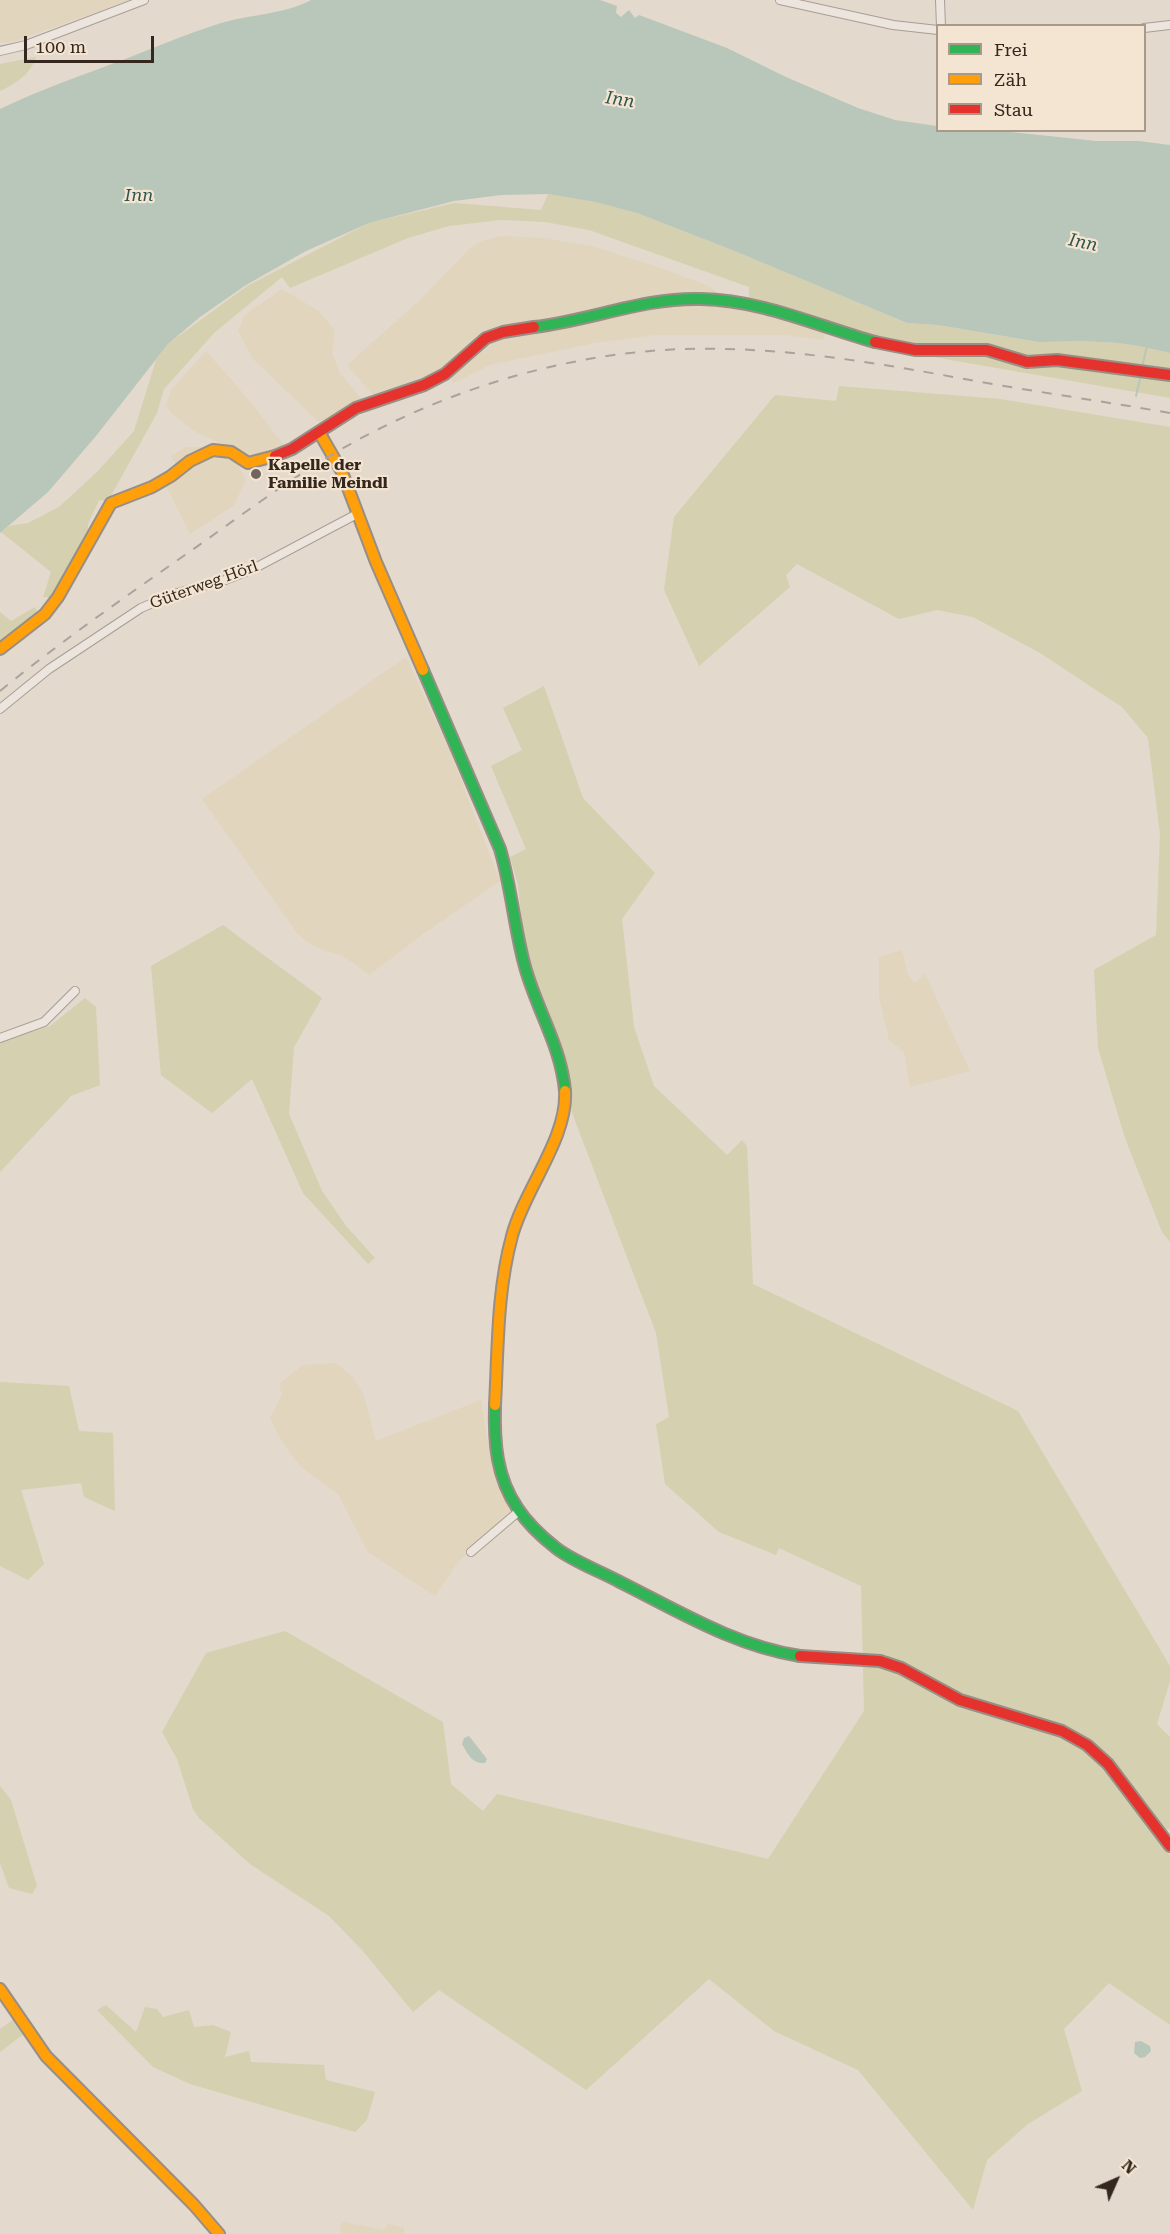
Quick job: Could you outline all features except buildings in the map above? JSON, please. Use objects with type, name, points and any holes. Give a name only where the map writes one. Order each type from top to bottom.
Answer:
[{"type":"street","points":[[0,51],[26,45],[144,0]]},
{"type":"street","points":[[780,0],[893,26],[936,30]]},
{"type":"street","points":[[940,0],[941,24]]},
{"type":"street","points":[[1146,28],[1170,25]]},
{"type":"street","points":[[0,649],[45,614],[58,597],[111,503],[152,487],[190,461],[213,450],[231,452],[248,463],[288,451],[355,409],[444,375],[486,339],[500,333],[566,323],[667,301],[696,298],[742,301],[893,347],[940,352],[987,350],[1003,353],[1019,361],[1057,360],[1170,375]]},
{"type":"street","points":[[319,432],[342,472],[380,573],[500,849],[511,887],[515,926],[525,966],[560,1061],[564,1085],[563,1112],[557,1131],[518,1215],[508,1246],[502,1277],[494,1437],[501,1474],[518,1512],[541,1536],[567,1555],[711,1628],[749,1644],[775,1652],[802,1656],[880,1661],[901,1668],[960,1700],[1062,1731],[1087,1745],[1108,1764],[1170,1846]]},
{"type":"street","name":"Güterweg Hörl","points":[[0,709],[49,669],[141,608],[174,594],[225,580],[255,568],[357,514]]},
{"type":"street","points":[[0,1038],[44,1022],[75,991]]},
{"type":"street","points":[[471,1552],[518,1512]]},
{"type":"street","points":[[0,1989],[46,2056],[194,2205],[219,2234]]},
{"type":"shaded area","points":[[0,0],[130,0],[15,41],[0,43]]},
{"type":"shaded area","points":[[36,57],[22,78],[0,91],[0,64]]},
{"type":"shaded area","points":[[548,194],[595,202],[637,213],[907,323],[938,325],[1039,342],[1118,343],[1170,353],[1170,398],[887,349],[749,299],[749,287],[589,230],[545,222],[501,220],[449,226],[408,238],[290,288],[282,277],[214,333],[164,389],[157,413],[108,501],[99,500],[88,524],[88,535],[53,598],[43,597],[51,572],[1,532],[9,526],[28,523],[59,507],[98,471],[134,431],[156,360],[168,344],[247,286],[369,223],[454,203],[541,210]]},
{"type":"shaded area","points":[[501,236],[543,238],[591,246],[709,286],[715,291],[714,295],[498,330],[442,370],[420,381],[375,397],[347,365],[419,301],[469,249],[484,240]]},
{"type":"shaded area","points":[[282,289],[320,312],[335,331],[332,352],[339,372],[361,398],[323,426],[253,359],[238,331],[245,315]]},
{"type":"shaded area","points":[[706,301],[769,312],[825,332],[824,340],[784,335],[655,335],[594,343],[490,365],[453,383],[450,376],[483,346],[501,338],[672,303]]},
{"type":"shaded area","points":[[206,351],[249,400],[286,448],[254,458],[194,431],[173,415],[166,405],[171,390]]},
{"type":"shaded area","points":[[839,386],[1000,399],[1170,427],[1170,1242],[1162,1232],[1125,1138],[1098,1048],[1094,970],[1156,935],[1160,834],[1148,738],[1122,707],[1040,653],[973,617],[937,610],[899,619],[797,564],[786,575],[790,587],[699,666],[664,590],[674,517],[775,395],[836,401]]},
{"type":"shaded area","points":[[186,447],[216,447],[234,456],[246,480],[234,505],[190,534],[164,482],[180,471],[171,456]]},
{"type":"shaded area","points":[[35,607],[38,615],[0,645],[0,612],[11,621]]},
{"type":"shaded area","points":[[406,657],[450,752],[500,881],[369,975],[340,955],[309,943],[297,933],[202,799]]},
{"type":"shaded area","points":[[544,686],[583,798],[655,873],[622,919],[634,1027],[654,1086],[727,1155],[742,1140],[747,1146],[753,1284],[1018,1411],[1170,1666],[1170,1681],[1157,1724],[1170,1737],[1170,1829],[1153,1833],[1170,1856],[1170,2025],[1109,1983],[1064,2029],[1082,2091],[1028,2124],[987,2160],[973,2210],[858,2070],[774,2031],[709,1979],[586,2090],[439,1990],[413,2012],[363,1951],[329,1916],[250,1864],[199,1818],[193,1809],[177,1759],[162,1732],[206,1653],[285,1631],[443,1722],[451,1784],[483,1811],[497,1794],[768,1859],[864,1711],[861,1586],[779,1548],[776,1555],[719,1532],[665,1484],[656,1424],[669,1417],[656,1333],[571,1110],[565,1059],[530,964],[522,925],[518,885],[510,857],[526,849],[491,766],[522,750],[503,708]]},
{"type":"shaded area","points":[[223,925],[322,998],[294,1047],[289,1114],[322,1191],[347,1227],[375,1258],[368,1264],[303,1193],[252,1079],[212,1113],[161,1075],[151,966]]},
{"type":"shaded area","points":[[902,950],[908,975],[915,983],[925,974],[970,1071],[910,1087],[904,1052],[889,1040],[879,997],[879,957]]},
{"type":"shaded area","points":[[85,998],[96,1007],[100,1085],[71,1096],[0,1172],[0,1042],[50,1026]]},
{"type":"shaded area","points":[[336,1363],[353,1377],[363,1393],[376,1441],[481,1400],[487,1438],[512,1514],[458,1562],[435,1596],[368,1552],[338,1494],[301,1467],[282,1442],[270,1418],[282,1395],[279,1384],[303,1365]]},
{"type":"shaded area","points":[[0,1382],[69,1386],[79,1431],[113,1433],[115,1511],[84,1497],[81,1483],[21,1490],[44,1564],[28,1580],[0,1566]]},
{"type":"shaded area","points":[[0,1786],[11,1800],[37,1886],[32,1894],[9,1888],[0,1863]]},
{"type":"shaded area","points":[[106,2005],[136,2032],[145,2007],[157,2009],[163,2017],[189,2010],[194,2027],[213,2025],[231,2032],[225,2057],[249,2051],[251,2062],[324,2065],[326,2080],[375,2092],[367,2120],[355,2132],[190,2084],[153,2067],[97,2010]]},
{"type":"shaded area","points":[[15,2018],[25,2033],[0,2052],[0,2029]]},
{"type":"shaded area","points":[[343,2222],[384,2230],[388,2224],[404,2228],[404,2234],[341,2234],[340,2226]]},
{"type":"water","name":"Inn","points":[[311,0],[600,0],[617,6],[616,13],[621,17],[629,10],[635,18],[639,15],[727,48],[858,108],[895,120],[936,126],[936,132],[1010,132],[1096,141],[1139,141],[1170,145],[1170,353],[1118,343],[1039,342],[938,325],[907,323],[637,213],[595,202],[548,194],[501,195],[454,201],[369,223],[306,251],[246,285],[200,317],[168,344],[96,436],[48,492],[0,533],[0,109],[206,28],[300,5]]},
{"type":"water","points":[[469,1736],[487,1759],[485,1763],[477,1762],[466,1751],[462,1744],[464,1738]]},
{"type":"water","points":[[1141,2041],[1150,2046],[1151,2051],[1145,2057],[1140,2058],[1134,2053],[1135,2042]]},
{"type":"waterway","points":[[1142,367],[1147,346]]},
{"type":"waterway","points":[[1136,396],[1141,375]]},
{"type":"railway","points":[[0,691],[114,605],[279,488],[338,451],[419,410],[461,393],[549,367],[639,352],[684,349],[759,350],[870,363],[1170,413]]},
{"type":"traffic: fast","points":[[534,327],[638,305],[680,299],[724,300],[768,309],[875,342]]},
{"type":"traffic: fast","points":[[423,670],[500,849],[524,963],[553,1042],[563,1074],[565,1091]]},
{"type":"traffic: fast","points":[[495,1405],[496,1446],[505,1484],[522,1515],[551,1544],[579,1562],[707,1626],[753,1644],[800,1656]]},
{"type":"traffic: slow","points":[[319,432],[342,472],[376,562],[423,670]]},
{"type":"traffic: slow","points":[[0,649],[45,614],[58,597],[111,503],[152,487],[190,461],[213,450],[231,452],[248,463],[275,456]]},
{"type":"traffic: slow","points":[[495,1405],[499,1320],[507,1257],[518,1218],[560,1127],[565,1091]]},
{"type":"traffic: slow","points":[[0,1989],[46,2056],[194,2205],[219,2234]]},
{"type":"traffic: jam","points":[[275,456],[292,449],[356,408],[424,385],[445,374],[486,338],[503,332],[534,327]]},
{"type":"traffic: jam","points":[[875,342],[915,350],[987,350],[1027,362],[1057,360],[1170,375]]},
{"type":"traffic: jam","points":[[800,1656],[880,1661],[901,1668],[960,1700],[1062,1731],[1087,1745],[1108,1764],[1170,1846]]},
{"type":"place","name":"Kapelle der Familie Meindl","points":[[256,474]]}]
